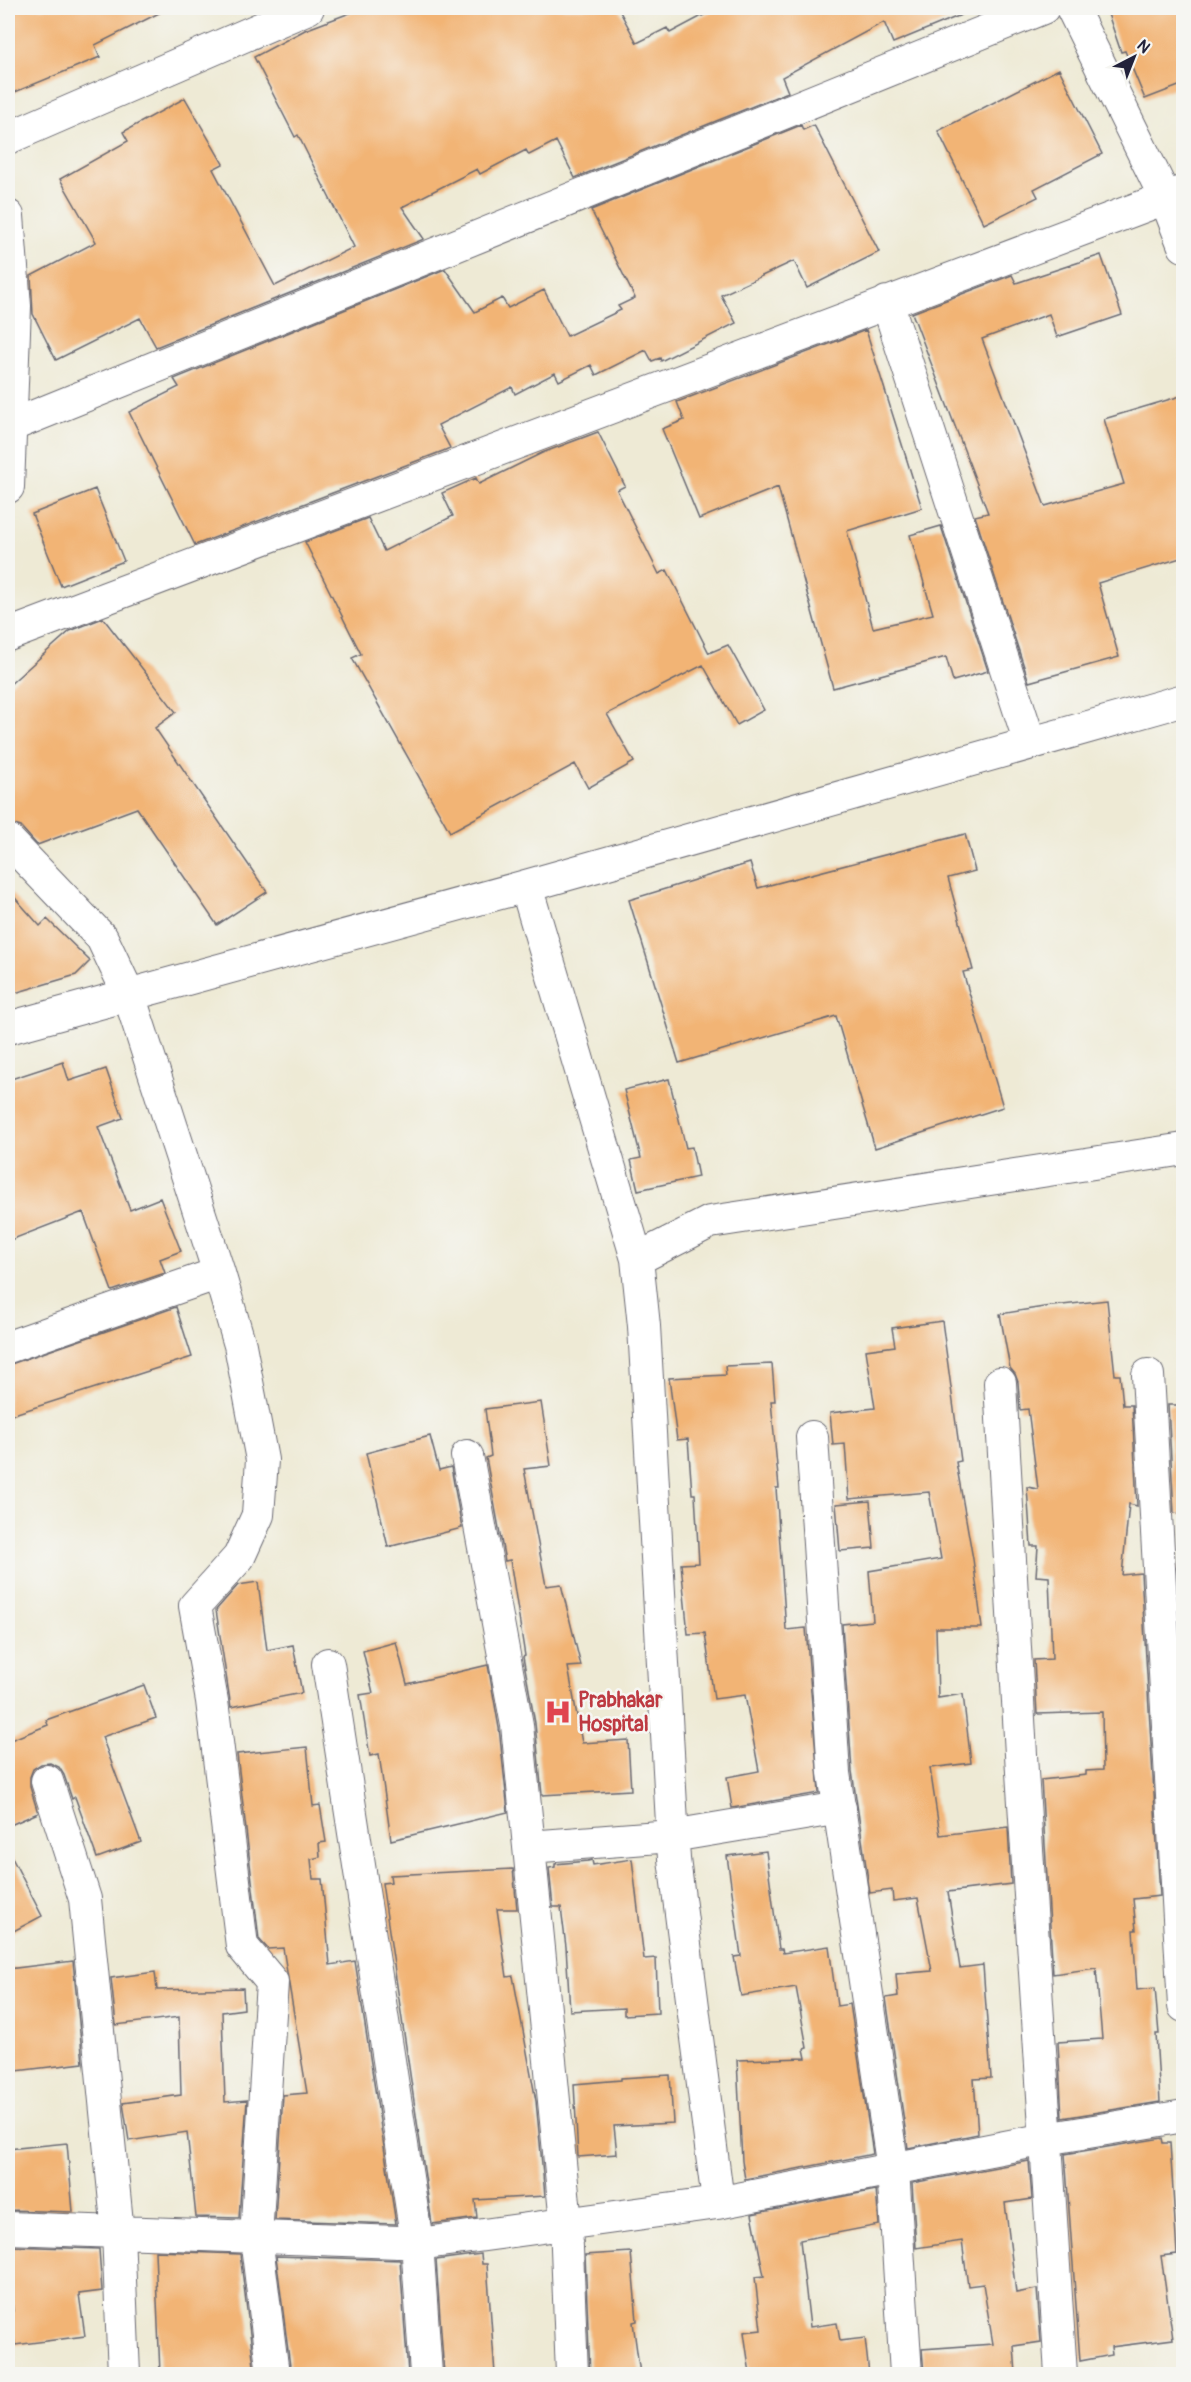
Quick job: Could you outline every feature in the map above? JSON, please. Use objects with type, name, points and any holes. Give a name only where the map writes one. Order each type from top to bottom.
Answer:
[{"type":"street","points":[[8,138],[309,8]]},
{"type":"street","points":[[10,426],[1043,8]]},
{"type":"street","points":[[1072,8],[1174,194],[1184,246]]},
{"type":"street","points":[[8,635],[1174,194]]},
{"type":"street","points":[[8,216],[15,306],[8,487]]},
{"type":"street","points":[[887,302],[1030,743]]},
{"type":"street","points":[[8,1028],[526,886],[1184,700]]},
{"type":"street","points":[[8,840],[102,938],[129,995],[240,1345],[262,1460],[258,1515],[239,1557],[195,1606],[212,1701],[242,1946],[272,1982],[256,2237],[273,2374]]},
{"type":"street","points":[[526,886],[637,1259],[644,1326],[672,1836],[717,2203]]},
{"type":"street","points":[[637,1259],[710,1222],[1184,1149]]},
{"type":"street","points":[[8,1347],[219,1273]]},
{"type":"street","points":[[1148,1375],[1184,2006]]},
{"type":"street","points":[[1000,1383],[1061,2374]]},
{"type":"street","points":[[812,1437],[834,1773],[893,2169],[906,2374]]},
{"type":"street","points":[[467,1456],[517,1725],[566,2223],[572,2374]]},
{"type":"street","points":[[328,1664],[417,2242],[426,2374]]},
{"type":"street","points":[[47,1781],[85,1899],[118,2233],[124,2374]]},
{"type":"street","points":[[529,1847],[672,1836],[840,1808]]},
{"type":"street","points":[[8,2228],[417,2242],[717,2203],[1046,2139],[1184,2116]]},
{"type":"building","points":[[8,8],[169,8],[95,45],[100,57],[8,95]]},
{"type":"building","points":[[363,8],[618,8],[637,43],[667,28],[670,33],[717,8],[978,8],[893,43],[884,22],[782,77],[788,92],[575,178],[556,141],[529,155],[526,150],[480,174],[477,169],[402,207],[424,239],[156,347],[140,318],[56,360],[33,314],[31,276],[96,242],[60,179],[128,141],[123,132],[185,98],[223,164],[213,169],[275,286],[354,247],[298,135],[295,137],[254,57],[305,30]]},
{"type":"building","points":[[1106,8],[1184,8],[1184,84],[1145,99],[1125,51],[1121,52]]},
{"type":"building","points":[[1059,69],[1102,154],[1034,189],[1038,197],[984,224],[938,131]]},
{"type":"building","points":[[801,125],[803,130],[814,125],[879,252],[807,288],[794,261],[721,295],[736,323],[661,361],[660,358],[652,361],[646,350],[596,375],[591,365],[559,381],[555,373],[515,394],[512,387],[438,425],[450,448],[195,545],[129,412],[179,387],[174,379],[445,269],[475,312],[502,298],[508,308],[544,290],[567,336],[621,310],[618,306],[635,298],[591,210]]},
{"type":"building","points":[[1101,255],[1122,315],[1057,337],[1049,314],[982,339],[1045,506],[1124,484],[1104,419],[1184,395],[1184,557],[1098,583],[1119,657],[1029,682],[975,516],[988,513],[912,313],[1012,275],[1016,283]]},
{"type":"building","points":[[866,330],[922,508],[847,531],[873,628],[933,614],[910,535],[941,526],[988,671],[953,681],[946,657],[833,688],[778,487],[699,519],[662,429],[684,420],[677,402]]},
{"type":"building","points":[[598,432],[625,486],[617,490],[659,574],[667,570],[709,653],[728,645],[764,710],[737,725],[703,665],[607,714],[634,762],[588,788],[575,764],[450,832],[352,658],[361,654],[305,542],[368,518],[384,551],[453,516],[442,493],[476,478],[479,484],[542,453]]},
{"type":"building","points":[[95,489],[124,561],[61,586],[32,514]]},
{"type":"building","points":[[103,618],[176,712],[155,728],[267,892],[217,925],[137,808],[37,845],[21,827],[8,823],[8,686],[70,631]]},
{"type":"building","points":[[965,834],[975,871],[948,878],[973,970],[963,972],[1003,1107],[875,1148],[836,1016],[679,1063],[629,900],[750,863],[758,888]]},
{"type":"building","points":[[8,890],[40,926],[47,919],[90,961],[76,975],[8,995]]},
{"type":"building","points":[[63,1062],[69,1081],[106,1069],[123,1118],[98,1127],[130,1210],[160,1198],[181,1251],[160,1259],[165,1273],[112,1291],[83,1212],[8,1241],[8,1080]]},
{"type":"building","points":[[669,1079],[686,1148],[692,1147],[698,1177],[638,1190],[631,1160],[641,1158],[624,1090]]},
{"type":"building","points":[[1107,1300],[1115,1375],[1120,1375],[1123,1405],[1132,1405],[1137,1506],[1129,1504],[1122,1575],[1141,1573],[1160,1896],[1133,1899],[1136,1930],[1133,1930],[1137,1990],[1155,1988],[1159,2034],[1156,2034],[1160,2102],[1062,2118],[1058,2042],[1102,2039],[1096,1968],[1053,1974],[1041,1780],[1086,1775],[1086,1771],[1103,1770],[1102,1712],[1037,1714],[1034,1660],[1052,1659],[1049,1577],[1036,1576],[1038,1546],[1031,1546],[1027,1487],[1038,1489],[1028,1409],[1020,1410],[1018,1382],[1010,1368],[1000,1314]]},
{"type":"building","points":[[176,1307],[192,1357],[8,1416],[8,1365]]},
{"type":"building","points":[[942,1321],[961,1461],[956,1462],[982,1628],[936,1628],[938,1698],[963,1694],[971,1763],[930,1768],[940,1835],[1008,1827],[1011,1884],[948,1892],[960,1968],[983,1965],[991,2078],[974,2079],[978,2134],[908,2148],[886,1998],[898,1996],[896,1974],[932,1971],[918,1898],[893,1901],[892,1890],[870,1893],[852,1771],[842,1624],[873,1621],[869,1571],[941,1559],[929,1492],[849,1499],[845,1444],[833,1445],[830,1413],[875,1408],[866,1350],[895,1346],[892,1328]]},
{"type":"building","points":[[772,1364],[775,1401],[771,1401],[779,1488],[776,1488],[786,1630],[806,1628],[819,1793],[732,1808],[727,1777],[759,1771],[745,1695],[714,1699],[705,1633],[688,1634],[681,1564],[699,1563],[695,1494],[692,1494],[688,1439],[677,1440],[669,1378],[726,1375],[725,1366]]},
{"type":"building","points":[[541,1402],[551,1466],[524,1469],[546,1586],[561,1584],[581,1666],[568,1667],[582,1743],[628,1740],[631,1790],[542,1795],[535,1723],[523,1657],[525,1656],[510,1560],[505,1561],[486,1458],[491,1456],[485,1409]]},
{"type":"building","points":[[1168,1405],[1184,1405],[1184,1515],[1174,1513]]},
{"type":"building","points":[[430,1436],[439,1470],[451,1467],[462,1528],[388,1547],[366,1453]]},
{"type":"building","points":[[870,1501],[874,1548],[840,1551],[836,1504]]},
{"type":"building","points":[[1184,1567],[1184,1672],[1183,1672],[1177,1568]]},
{"type":"building","points":[[258,1582],[267,1650],[293,1645],[302,1693],[231,1707],[216,1610],[238,1585]]},
{"type":"building","points":[[396,1642],[407,1684],[488,1665],[499,1728],[508,1812],[391,1840],[379,1754],[370,1756],[360,1695],[373,1693],[363,1651]]},
{"type":"building","points":[[144,1685],[156,1718],[102,1737],[141,1842],[97,1858],[75,1797],[72,1799],[59,1767],[50,1763],[41,1764],[33,1769],[30,1777],[30,1787],[38,1813],[8,1826],[8,1741],[48,1725],[46,1720]]},
{"type":"building","points":[[307,1747],[313,1806],[320,1805],[326,1842],[319,1843],[320,1857],[311,1859],[313,1879],[322,1879],[330,1965],[355,1961],[396,2224],[275,2220],[283,2095],[307,2093],[283,1948],[268,1949],[259,1939],[237,1754]]},
{"type":"building","points":[[8,1850],[42,1916],[8,1934]]},
{"type":"building","points":[[766,1851],[779,1949],[782,1949],[783,1953],[829,1946],[837,2006],[850,2004],[873,2154],[745,2179],[737,2060],[806,2058],[804,2049],[807,2048],[796,1987],[741,1996],[734,1957],[741,1956],[727,1856]]},
{"type":"building","points":[[632,1859],[644,1959],[656,1958],[658,2013],[624,2015],[624,2008],[570,2011],[561,1907],[553,1907],[549,1868],[555,1867],[555,1864],[592,1860],[593,1865]]},
{"type":"building","points":[[513,1869],[517,1909],[497,1909],[507,1977],[513,1976],[536,2101],[545,2196],[475,2200],[477,2218],[432,2224],[382,1883],[391,1882],[390,1875]]},
{"type":"building","points":[[73,1961],[83,2063],[8,2072],[8,1969]]},
{"type":"building","points":[[155,1972],[157,1990],[243,1988],[244,2009],[222,2012],[225,2102],[247,2100],[239,2218],[196,2217],[187,2132],[129,2141],[123,2103],[181,2095],[179,2017],[116,2025],[111,1978]]},
{"type":"building","points":[[670,2075],[673,2123],[614,2126],[617,2154],[578,2157],[574,2084]]},
{"type":"building","points":[[1162,2138],[1163,2143],[1170,2143],[1177,2254],[1161,2256],[1173,2339],[1111,2347],[1112,2355],[1080,2361],[1065,2154]]},
{"type":"building","points":[[67,2143],[73,2212],[8,2210],[8,2149]]},
{"type":"building","points":[[1029,2161],[1032,2199],[1005,2203],[1016,2293],[1037,2289],[1041,2342],[1014,2346],[1016,2374],[924,2374],[922,2349],[993,2344],[983,2284],[968,2286],[962,2241],[916,2248],[912,2183]]},
{"type":"building","points":[[876,2190],[879,2225],[800,2240],[810,2327],[837,2323],[840,2341],[865,2338],[869,2374],[750,2374],[744,2332],[761,2330],[755,2277],[764,2276],[752,2214]]},
{"type":"building","points":[[8,2246],[99,2249],[102,2291],[79,2294],[85,2336],[15,2345]]},
{"type":"building","points":[[155,2251],[240,2254],[255,2374],[160,2374]]},
{"type":"building","points":[[631,2252],[637,2321],[633,2322],[640,2374],[590,2374],[585,2255]]},
{"type":"building","points":[[481,2254],[482,2264],[487,2264],[495,2374],[444,2374],[436,2260]]},
{"type":"building","points":[[276,2256],[400,2260],[408,2374],[291,2374]]},
{"type":"place","name":"Prabhakar Hospital","points":[[558,1712]]}]
